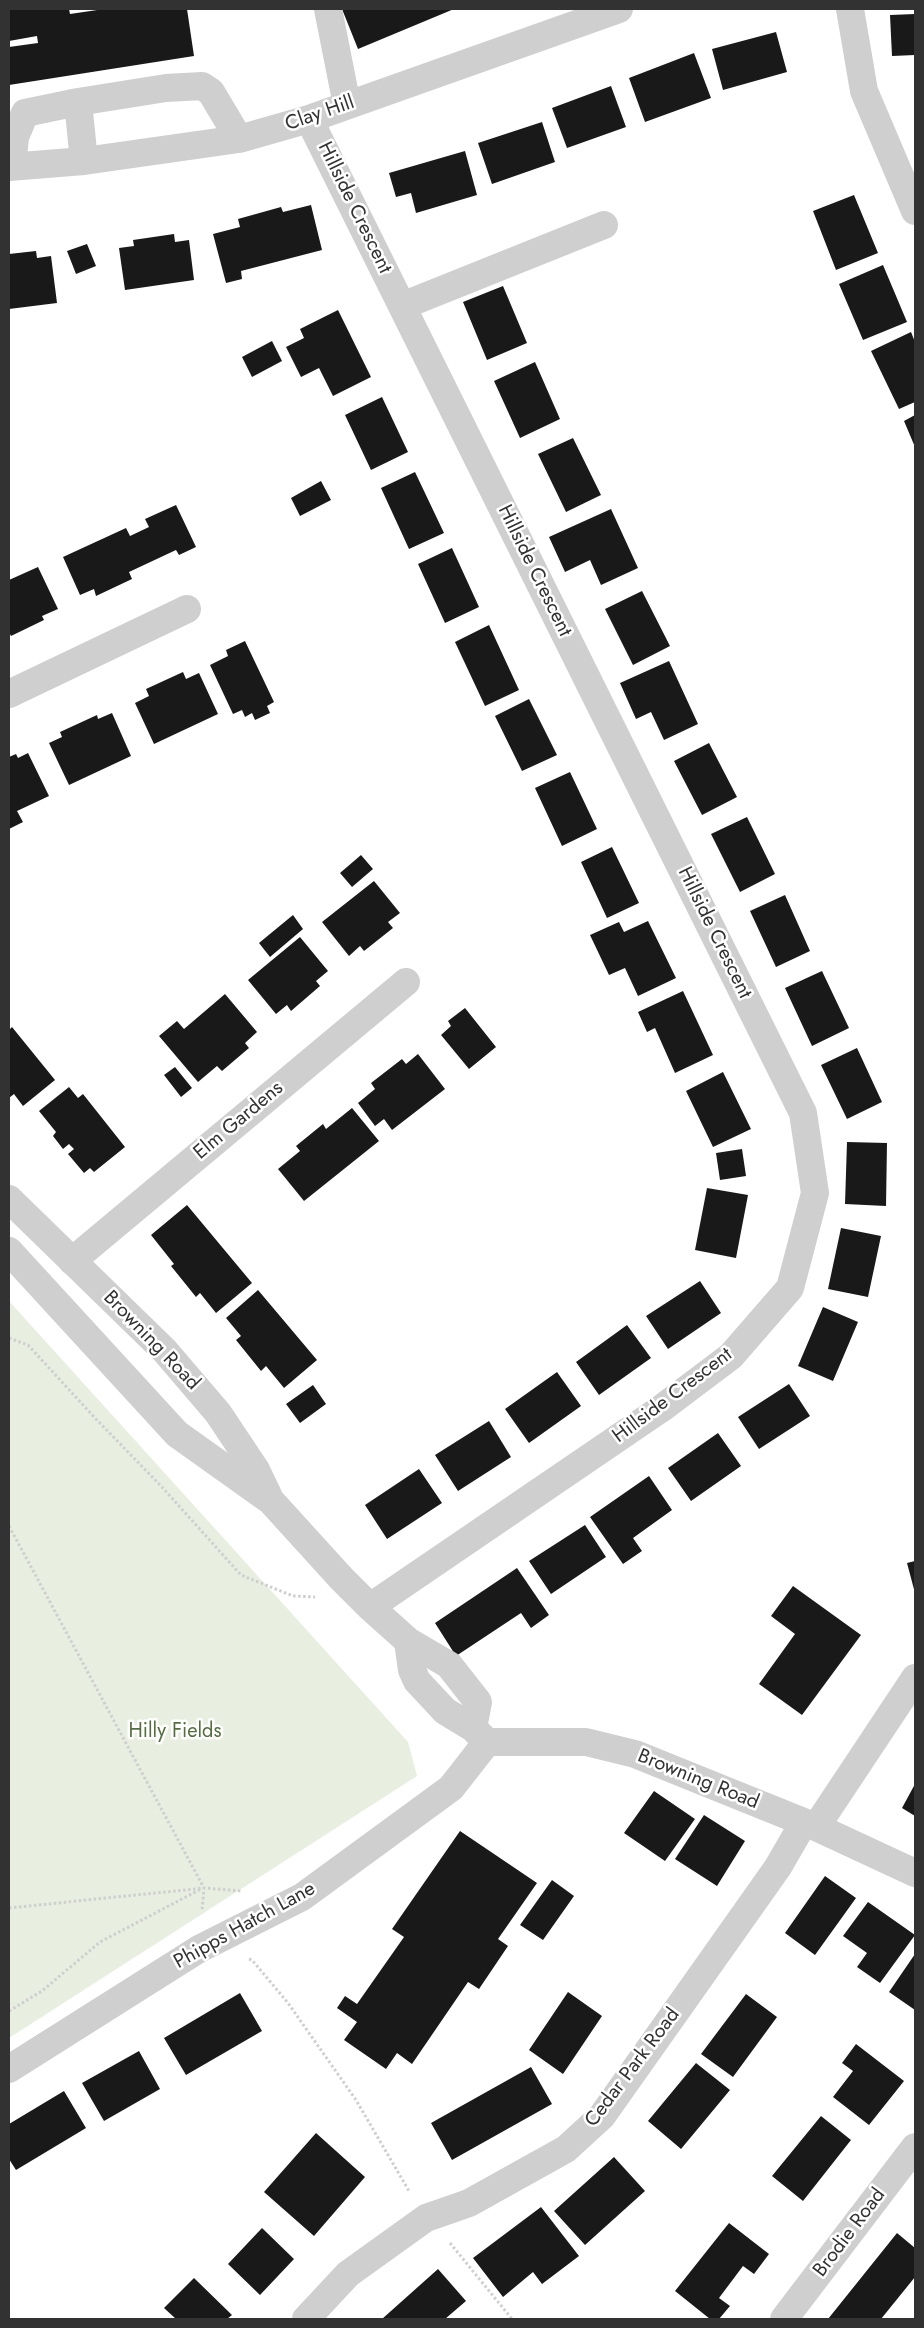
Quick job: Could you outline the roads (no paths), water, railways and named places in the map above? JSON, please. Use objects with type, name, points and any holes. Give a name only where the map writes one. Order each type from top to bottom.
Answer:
[{"type":"street","points":[[328,9],[347,105]]},
{"type":"street","name":"Clay Hill","points":[[11,167],[84,161],[239,139],[309,119],[619,9]]},
{"type":"street","points":[[850,9],[864,91],[915,211]]},
{"type":"street","points":[[11,167],[15,137],[25,113],[78,102],[166,88],[202,86],[211,92],[239,139]]},
{"type":"street","points":[[78,102],[84,161]]},
{"type":"street","name":"Hillside Crescent","points":[[309,119],[803,1113],[815,1193],[790,1288],[731,1356],[662,1408],[370,1606]]},
{"type":"street","points":[[402,306],[604,225]]},
{"type":"street","points":[[9,694],[186,609]]},
{"type":"street","name":"Elm Gardens","points":[[72,1261],[406,982]]},
{"type":"street","name":"Browning Road","points":[[9,1199],[165,1351],[218,1413],[256,1470],[271,1501]]},
{"type":"street","name":"Browning Road","points":[[9,1251],[177,1434],[271,1501],[341,1578],[370,1606],[408,1640],[449,1665],[478,1702],[480,1735],[586,1742],[635,1754],[810,1825],[915,1873]]},
{"type":"street","points":[[408,1640],[412,1670],[417,1681],[445,1711],[480,1735]]},
{"type":"street","points":[[412,1670],[466,1687]]},
{"type":"street","name":"Cedar Park Road","points":[[306,2319],[348,2274],[426,2218],[469,2203],[566,2150],[602,2116],[778,1867],[915,1678]]},
{"type":"street","name":"Phipps Hatch Lane","points":[[9,2069],[199,1950],[302,1897],[451,1788],[480,1735]]},
{"type":"street","name":"Brodie Road","points":[[784,2319],[915,2147]]},
{"type":"park label","name":"Hilly Fields","points":[[175,1732]]}]
